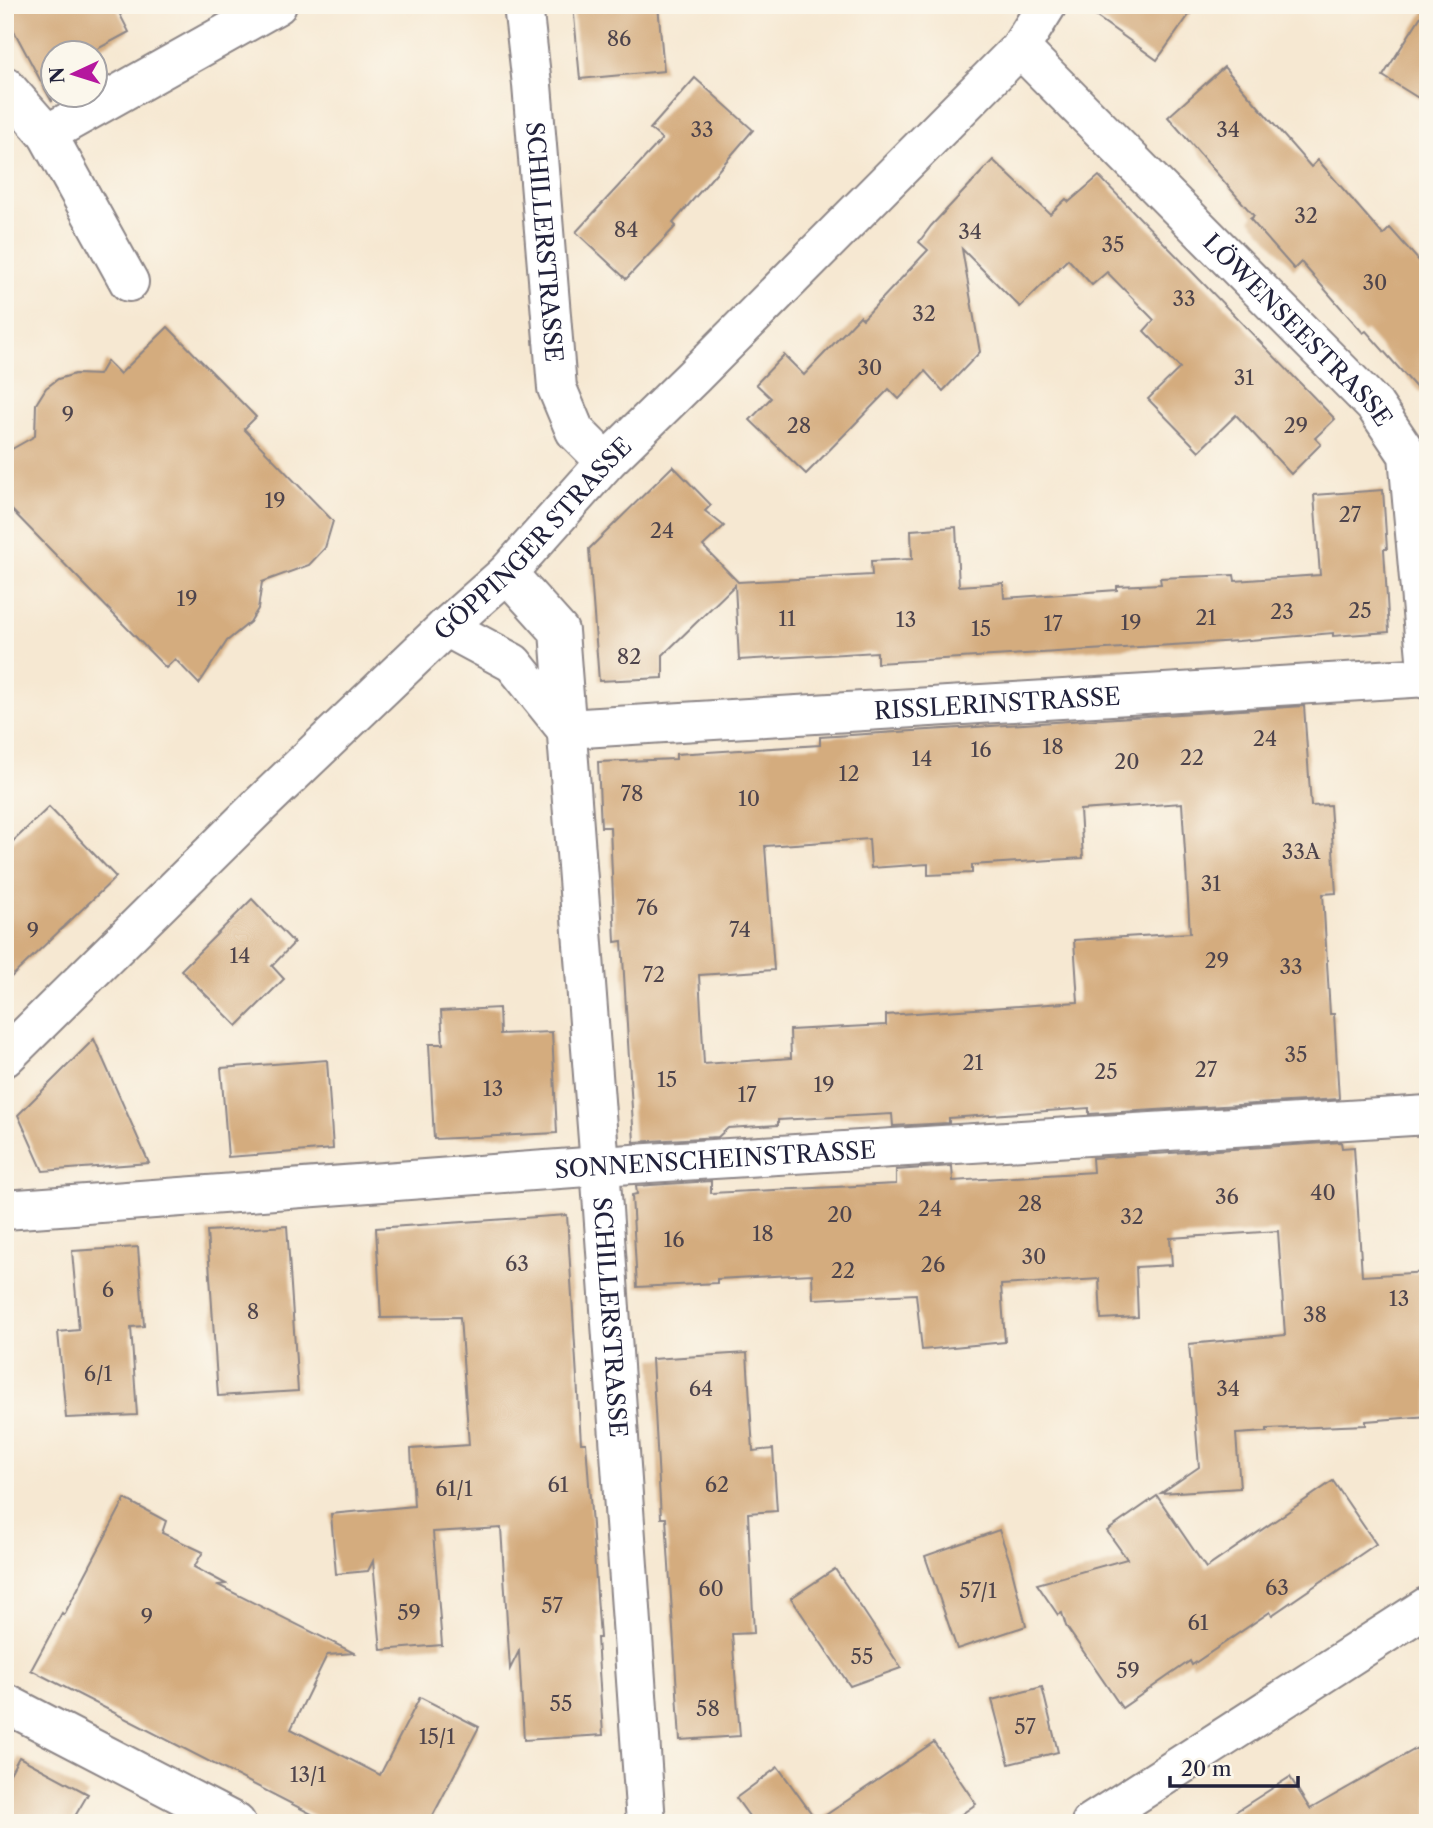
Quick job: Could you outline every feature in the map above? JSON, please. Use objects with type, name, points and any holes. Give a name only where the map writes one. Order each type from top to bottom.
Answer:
[{"type":"street","points":[[47,134],[277,5]]},
{"type":"street","name":"SCHILLERSTRASSE","points":[[523,5],[557,388],[575,431],[606,462]]},
{"type":"street","name":"GÖPPINGER STRASSE","points":[[5,1057],[259,806],[446,627],[507,573],[606,462],[1020,48],[1047,5]]},
{"type":"street","name":"LÖWENSEESTRASSE","points":[[1020,48],[1375,406],[1408,455],[1428,678]]},
{"type":"street","points":[[5,86],[47,134],[129,282]]},
{"type":"street","name":"SCHILLERSTRASSE","points":[[507,573],[559,631],[646,1823]]},
{"type":"street","points":[[446,627],[513,663],[566,729]]},
{"type":"street","name":"RISSLERINSTRASSE","points":[[566,729],[1428,678]]},
{"type":"street","name":"SONNENSCHEINSTRASSE","points":[[5,1210],[600,1166],[1428,1115]]},
{"type":"street","points":[[1091,1823],[1428,1606]]},
{"type":"street","points":[[5,1703],[236,1823]]},
{"type":"building","points":[[5,5],[115,5],[129,32],[108,43],[108,38],[38,38],[38,76],[5,14]]},
{"type":"building","points":[[573,5],[658,5],[664,71],[580,79]]},
{"type":"building","points":[[1080,5],[1196,5],[1157,60]]},
{"type":"building","points":[[1428,5],[1428,104],[1383,76]]},
{"type":"building","points":[[1224,67],[1311,167],[1318,160],[1383,235],[1390,228],[1428,271],[1428,401],[1366,331],[1363,333],[1301,262],[1294,269],[1250,219],[1254,216],[1168,117]]},
{"type":"building","points":[[695,78],[753,130],[673,223],[676,226],[626,279],[576,232],[662,139],[650,129]]},
{"type":"building","points":[[993,160],[1050,214],[1066,199],[1069,202],[1099,176],[1335,419],[1315,438],[1321,444],[1291,474],[1236,415],[1199,451],[1148,399],[1180,368],[1144,331],[1154,320],[1107,272],[1092,285],[1068,259],[1020,307],[962,249],[980,352],[943,391],[925,371],[899,399],[889,389],[806,474],[750,420],[771,398],[756,384],[784,355],[804,375],[860,316],[863,319],[928,250],[919,242]]},
{"type":"building","points":[[168,327],[256,417],[244,429],[333,521],[325,548],[309,565],[262,582],[258,609],[250,622],[227,641],[199,684],[175,659],[166,668],[5,503],[5,453],[35,436],[36,404],[46,388],[58,379],[75,374],[99,375],[107,361],[120,374]]},
{"type":"building","points":[[673,466],[711,505],[705,511],[724,526],[703,546],[738,582],[872,575],[871,561],[912,559],[911,530],[956,527],[959,586],[1003,583],[1004,598],[1117,590],[1117,586],[1161,584],[1160,578],[1234,575],[1235,581],[1320,575],[1314,495],[1383,490],[1389,632],[1333,636],[1333,633],[877,663],[877,652],[739,660],[735,585],[663,655],[663,678],[599,681],[589,549]]},
{"type":"building","points":[[1304,706],[1311,806],[1330,805],[1336,893],[1323,894],[1330,1014],[1334,1014],[1339,1099],[1089,1114],[1089,1108],[949,1118],[949,1123],[893,1126],[892,1114],[778,1120],[778,1125],[728,1128],[718,1137],[634,1142],[622,941],[615,942],[610,827],[601,827],[598,762],[676,759],[676,754],[820,745],[820,737]],"holes":[[[1182,803],[1190,933],[1074,940],[1078,1002],[886,1015],[886,1025],[790,1030],[791,1058],[704,1064],[699,975],[774,970],[765,846],[869,839],[871,868],[928,864],[928,875],[972,873],[972,865],[1083,858],[1080,810]]]},
{"type":"building","points":[[49,807],[116,877],[5,983],[5,849]]},
{"type":"building","points":[[252,899],[294,943],[272,966],[284,979],[237,1026],[181,970]]},
{"type":"building","points":[[499,1008],[500,1034],[552,1032],[557,1133],[434,1139],[429,1044],[443,1044],[441,1011]]},
{"type":"building","points":[[94,1039],[149,1163],[43,1171],[18,1115]]},
{"type":"building","points":[[327,1060],[333,1149],[228,1157],[221,1068]]},
{"type":"building","points":[[1341,1142],[1342,1148],[1354,1147],[1362,1276],[1428,1272],[1428,1416],[1366,1421],[1366,1425],[1267,1429],[1267,1432],[1236,1434],[1240,1488],[1161,1493],[1199,1467],[1189,1344],[1285,1335],[1278,1231],[1170,1238],[1172,1265],[1136,1267],[1138,1317],[1101,1319],[1099,1279],[1001,1285],[1005,1342],[922,1350],[916,1294],[813,1299],[812,1274],[637,1287],[632,1195],[637,1194],[636,1186],[711,1181],[711,1193],[896,1184],[896,1170],[952,1166],[953,1181],[1093,1172],[1092,1158]]},
{"type":"building","points":[[567,1215],[581,1443],[586,1443],[600,1638],[597,1638],[603,1735],[524,1740],[519,1651],[510,1669],[501,1528],[433,1532],[442,1645],[381,1650],[373,1561],[368,1571],[336,1574],[331,1514],[414,1506],[411,1449],[469,1445],[460,1317],[381,1318],[376,1228]]},
{"type":"building","points":[[287,1226],[298,1391],[218,1396],[207,1231]]},
{"type":"building","points":[[138,1247],[144,1326],[131,1327],[137,1415],[66,1418],[58,1332],[79,1330],[72,1251]]},
{"type":"building","points":[[747,1353],[753,1451],[773,1449],[777,1511],[748,1513],[754,1633],[732,1634],[740,1736],[680,1740],[666,1518],[661,1518],[652,1359]]},
{"type":"building","points":[[1333,1481],[1376,1544],[1272,1615],[1270,1612],[1192,1665],[1190,1661],[1122,1708],[1066,1626],[1062,1613],[1058,1615],[1037,1584],[1127,1559],[1107,1531],[1157,1496],[1206,1568]]},
{"type":"building","points":[[125,1499],[166,1521],[162,1533],[203,1552],[194,1567],[226,1584],[218,1585],[354,1653],[327,1655],[291,1729],[380,1775],[420,1697],[479,1727],[429,1823],[329,1823],[31,1670],[62,1613],[64,1615]]},
{"type":"building","points":[[999,1530],[1026,1626],[957,1649],[925,1556]]},
{"type":"building","points":[[835,1569],[901,1668],[850,1686],[791,1598]]},
{"type":"building","points":[[1042,1687],[1058,1752],[1009,1764],[992,1700]]},
{"type":"building","points":[[934,1742],[976,1804],[949,1823],[754,1823],[736,1798],[778,1767],[817,1821]]},
{"type":"building","points":[[1428,1742],[1428,1823],[1218,1823],[1290,1777],[1310,1809]]},
{"type":"building","points":[[19,1757],[88,1794],[71,1823],[5,1823],[5,1783]]}]
